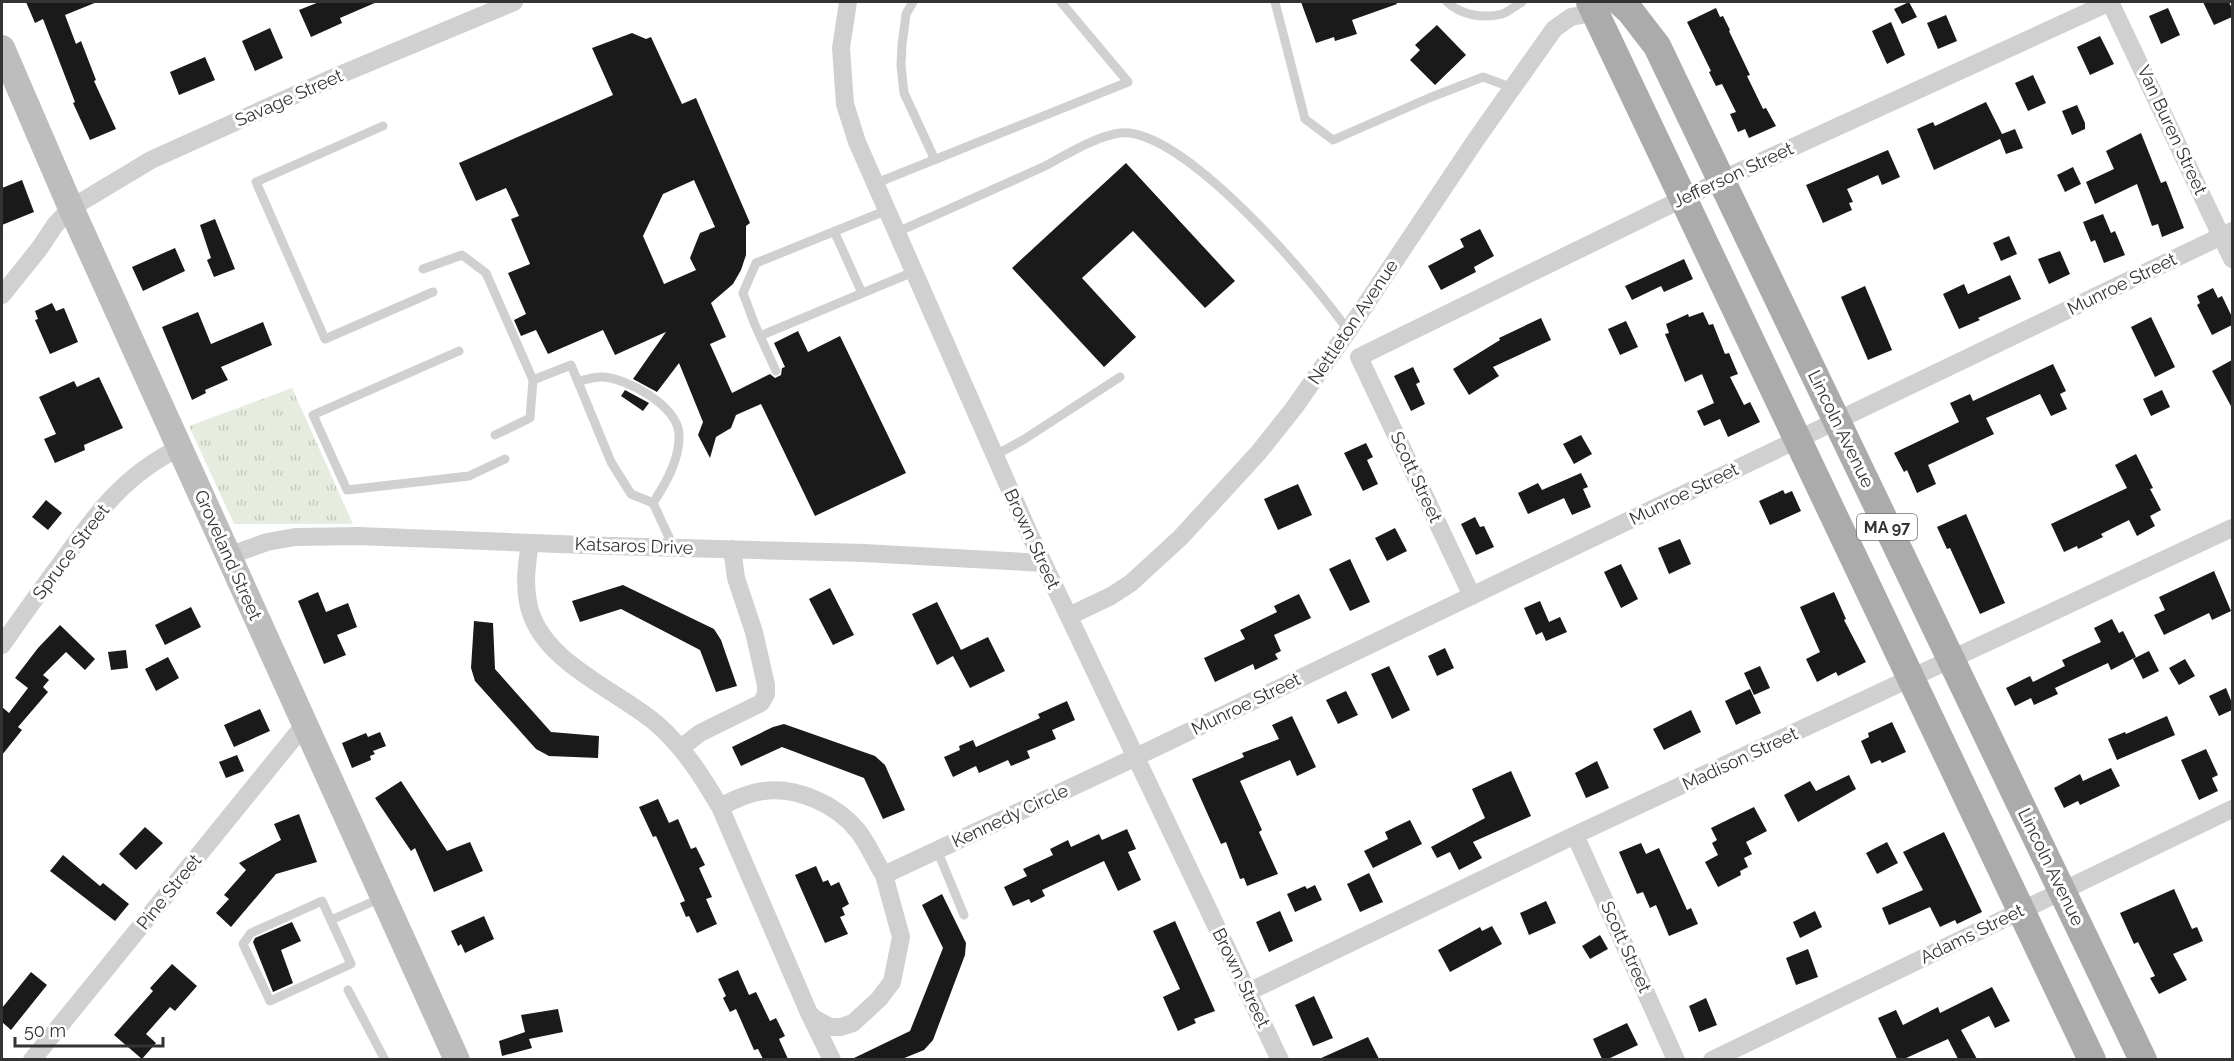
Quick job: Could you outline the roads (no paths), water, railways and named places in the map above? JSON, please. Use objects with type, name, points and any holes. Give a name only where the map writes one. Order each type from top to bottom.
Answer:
[{"type":"main road","name":"Lincoln Avenue","points":[[1603,4],[1630,11],[1657,45],[2143,1059]]},
{"type":"main road","name":"MA 97","points":[[1603,4],[1685,198],[2092,1059]]},
{"type":"main road","name":"Groveland Street","points":[[2,48],[71,208],[383,897],[452,1058]]},
{"type":"street","name":"Savage Street","points":[[2,295],[55,225],[71,208],[151,160],[337,76],[514,2]]},
{"type":"street","name":"Brown Street","points":[[848,2],[841,48],[845,104],[857,142],[885,211],[1043,563],[1280,1059]]},
{"type":"street","name":"Jefferson Street","points":[[1359,357],[1721,180],[2110,2]]},
{"type":"street","name":"Van Buren Street","points":[[2110,2],[2227,234],[2232,259]]},
{"type":"street","name":"Nettleton Avenue","points":[[1069,616],[1111,596],[1131,583],[1181,537],[1283,422],[1348,331],[1554,29],[1571,17],[1603,4]]},
{"type":"street","name":"Munroe Street","points":[[1136,757],[2227,234]]},
{"type":"street","name":"Scott Street","points":[[1359,357],[1472,596]]},
{"type":"street","name":"Spruce Street","points":[[2,645],[98,512],[155,460],[180,448]]},
{"type":"street","name":"Madison Street","points":[[1248,992],[1575,835],[2232,528]]},
{"type":"street","name":"Katsaros Drive","points":[[228,556],[267,542],[295,537],[358,536],[864,553],[1043,563]]},
{"type":"street","points":[[530,543],[525,577],[528,603],[536,624],[569,664],[655,723],[682,747],[704,779],[720,807],[809,1013],[832,1059]]},
{"type":"street","points":[[682,747],[700,733],[762,703],[766,694],[754,632],[736,578],[732,549]]},
{"type":"street","name":"Pine Street","points":[[32,1059],[304,724]]},
{"type":"street","name":"Kennedy Circle","points":[[884,875],[1136,757]]},
{"type":"street","points":[[720,807],[764,790],[786,791],[811,797],[840,814],[858,831],[884,875],[901,937],[892,982],[873,1006],[853,1023],[841,1027],[830,1027],[809,1013]]},
{"type":"street","name":"Adams Street","points":[[1712,1059],[2232,808]]},
{"type":"street","name":"Scott Street","points":[[1575,835],[1676,1059]]},
{"type":"lane","points":[[913,2],[906,14],[902,45],[901,65],[904,93],[935,160]]},
{"type":"lane","points":[[874,184],[1128,82],[1061,2]]},
{"type":"lane","points":[[1275,2],[1305,119],[1334,140],[1483,77],[1513,87]]},
{"type":"lane","points":[[1447,2],[1464,13],[1481,16],[1503,14],[1522,2]]},
{"type":"lane","points":[[383,126],[256,182],[325,339],[433,292]]},
{"type":"lane","points":[[895,233],[1000,187],[1102,138],[1120,133],[1131,134],[1173,151],[1194,165],[1246,214],[1306,276],[1348,331]]},
{"type":"lane","points":[[776,372],[743,293],[756,263],[885,211]]},
{"type":"lane","points":[[834,231],[862,293]]},
{"type":"lane","points":[[423,269],[462,255],[486,273],[533,380],[530,418],[495,435]]},
{"type":"lane","points":[[760,336],[913,272]]},
{"type":"lane","points":[[459,351],[313,415],[347,490],[469,476],[505,459]]},
{"type":"lane","points":[[533,380],[572,365],[611,462],[631,494],[653,503],[674,548]]},
{"type":"lane","points":[[994,456],[1023,440],[1120,376]]},
{"type":"lane","points":[[578,381],[602,377],[627,381],[671,413],[679,432],[675,459],[664,486],[653,503]]},
{"type":"lane","points":[[937,850],[964,915]]},
{"type":"lane","points":[[331,921],[383,897]]},
{"type":"lane","points":[[322,901],[331,921],[351,964],[270,1001],[243,944],[251,933],[322,901]]},
{"type":"lane","points":[[348,990],[385,1059]]}]
